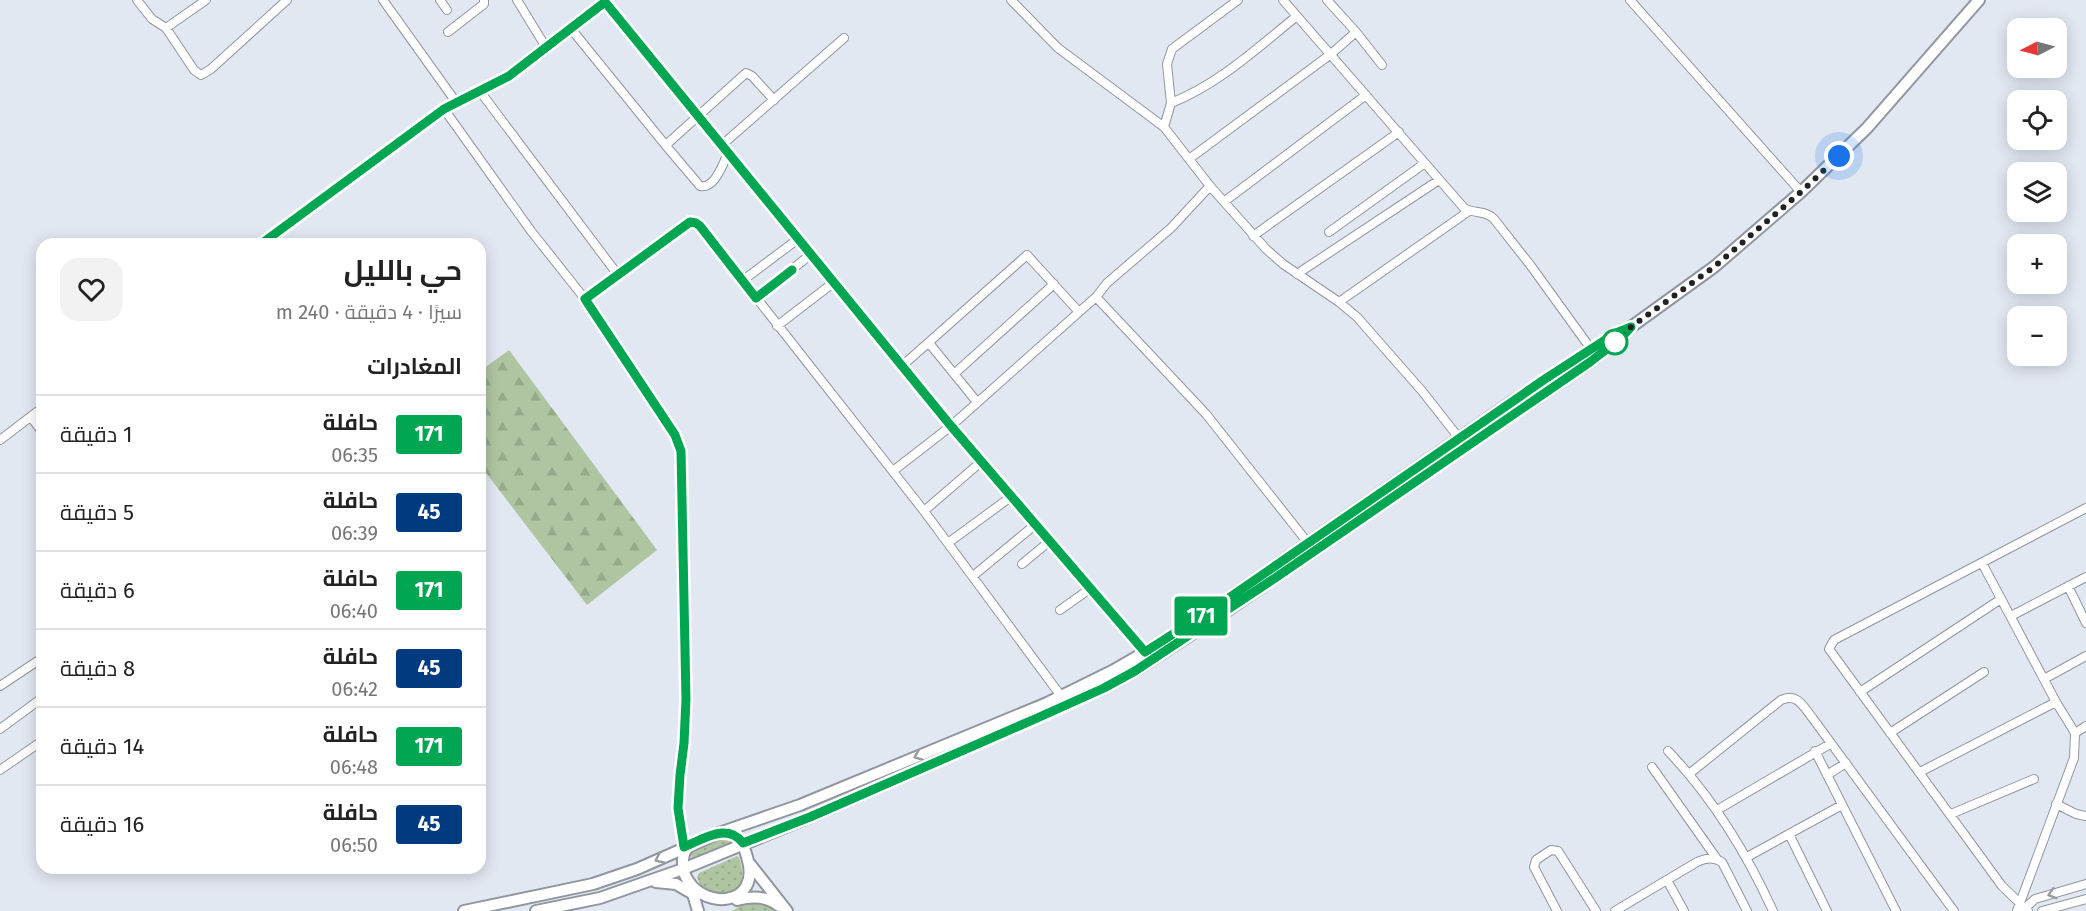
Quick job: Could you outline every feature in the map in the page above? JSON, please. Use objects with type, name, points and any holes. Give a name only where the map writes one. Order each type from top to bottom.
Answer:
[{"type":"main road","points":[[536,911],[600,898],[684,869],[1035,719],[1104,688],[1135,671],[1590,362],[1621,338],[1631,327],[1714,267],[1801,192],[1867,128],[1979,0]]},
{"type":"main road","points":[[464,911],[593,884],[637,869],[689,845],[800,805],[1061,696],[1145,652],[1226,600],[1591,349],[1616,333],[1631,327]]},
{"type":"main road","points":[[719,833],[733,834],[743,843],[749,862],[750,880],[746,892],[719,911]]},
{"type":"main road","points":[[689,845],[682,862],[698,911]]},
{"type":"main road","points":[[749,862],[786,911]]},
{"type":"main road","points":[[646,882],[670,882],[712,906],[752,897],[766,898],[786,911]]},
{"type":"street","points":[[137,0],[152,19],[166,28],[194,70],[201,75],[211,69],[287,0]]},
{"type":"street","points":[[166,28],[206,0]]},
{"type":"street","points":[[383,0],[456,102]]},
{"type":"street","points":[[440,0],[447,10]]},
{"type":"street","points":[[448,32],[484,4],[484,0]]},
{"type":"street","points":[[517,0],[547,49]]},
{"type":"street","points":[[1011,0],[1058,48],[1164,127],[1253,236],[1283,264],[1357,317],[1422,391],[1459,438]]},
{"type":"street","points":[[1164,127],[1171,103],[1167,64],[1172,49],[1238,0]]},
{"type":"street","points":[[1283,0],[1464,208],[1490,214],[1532,266],[1591,349]]},
{"type":"street","points":[[1327,0],[1382,65]]},
{"type":"street","points":[[1630,0],[1801,192]]},
{"type":"street","points":[[269,238],[444,109],[509,76],[607,1],[728,154],[951,426],[1145,652]]},
{"type":"street","points":[[1171,103],[1219,78],[1297,16]]},
{"type":"street","points":[[572,30],[700,186],[710,185],[728,154]]},
{"type":"street","points":[[1189,159],[1331,54],[1356,32]]},
{"type":"street","points":[[722,145],[843,38]]},
{"type":"street","points":[[667,147],[667,144],[747,73],[774,100]]},
{"type":"street","points":[[479,90],[618,275]]},
{"type":"street","points":[[1225,201],[1366,95]]},
{"type":"street","points":[[444,109],[531,231],[585,299],[675,435],[681,451],[686,699],[678,808],[689,845]]},
{"type":"street","points":[[1253,236],[1399,132]]},
{"type":"street","points":[[1329,232],[1425,163]]},
{"type":"street","points":[[1298,274],[1439,180]]},
{"type":"street","points":[[893,471],[951,426],[1096,297],[1107,283],[1171,228],[1210,186]]},
{"type":"street","points":[[1338,302],[1469,211]]},
{"type":"street","points":[[585,299],[690,222],[700,226],[924,511],[1061,696]]},
{"type":"street","points":[[742,281],[798,240]]},
{"type":"street","points":[[756,298],[810,255]]},
{"type":"street","points":[[902,366],[1028,255],[1079,312]]},
{"type":"street","points":[[777,326],[833,283]]},
{"type":"street","points":[[954,374],[1054,285]]},
{"type":"street","points":[[1096,297],[1206,414],[1308,543]]},
{"type":"street","points":[[928,343],[977,402]]},
{"type":"street","points":[[0,440],[36,413]]},
{"type":"street","points":[[31,417],[36,424]]},
{"type":"street","points":[[924,511],[982,461]]},
{"type":"street","points":[[948,543],[1012,496]]},
{"type":"street","points":[[2022,909],[2006,891],[1829,651],[1832,642],[2086,508]]},
{"type":"street","points":[[973,576],[1036,524]]},
{"type":"street","points":[[1022,564],[1051,540]]},
{"type":"street","points":[[1982,563],[2075,733],[2074,758],[2056,804],[2022,909]]},
{"type":"street","points":[[2011,616],[2086,577]]},
{"type":"street","points":[[2068,586],[2086,623]]},
{"type":"street","points":[[1060,610],[1091,588]]},
{"type":"street","points":[[1860,692],[2001,599]]},
{"type":"street","points":[[2044,679],[2086,656]]},
{"type":"street","points":[[0,686],[36,662]]},
{"type":"street","points":[[1890,733],[1984,672]]},
{"type":"street","points":[[1689,774],[1787,697],[1797,699],[1954,911]]},
{"type":"street","points":[[0,729],[36,702]]},
{"type":"street","points":[[1920,772],[2056,702]]},
{"type":"street","points":[[2075,733],[2086,726]]},
{"type":"street","points":[[1717,810],[1830,744]]},
{"type":"street","points":[[0,770],[36,745]]},
{"type":"street","points":[[1668,751],[1717,810],[1747,857],[1773,911]]},
{"type":"street","points":[[1815,751],[1896,911]]},
{"type":"street","points":[[1827,775],[1846,763]]},
{"type":"street","points":[[1652,767],[1717,859],[1722,862],[1747,911]]},
{"type":"street","points":[[1951,814],[2034,779]]},
{"type":"street","points":[[2056,804],[2076,814],[2086,816]]},
{"type":"street","points":[[1747,857],[1790,836],[1842,806]]},
{"type":"street","points":[[1790,836],[1827,911]]},
{"type":"street","points":[[1557,911],[1534,867],[1536,860],[1551,850],[1558,851],[1596,911]]},
{"type":"street","points":[[1615,911],[1697,862],[1703,859],[1717,859]]},
{"type":"street","points":[[1667,880],[1684,911]]},
{"type":"street","points":[[2022,909],[2041,897],[2086,884]]},
{"type":"street","points":[[2042,911],[2064,907],[2086,899]]},
{"type":"green space","points":[[509,350],[657,550],[587,605],[486,473],[486,367]]},
{"type":"green space","points":[[721,837],[733,843],[692,860],[691,854],[695,848]]},
{"type":"green space","points":[[737,856],[741,864],[742,879],[730,898],[702,890],[697,877],[699,873]]},
{"type":"green space","points":[[757,902],[767,905],[773,911],[732,911],[745,903]]},
{"type":"bus line","name":"171","points":[[269,238],[444,109],[509,76],[572,30],[605,2],[951,426],[1145,652],[1226,600],[1545,379],[1616,333],[1631,327],[1621,338],[1590,362],[1215,619],[1135,671],[1104,688],[1035,719],[810,817],[743,843],[737,836],[724,832],[684,847],[678,808],[686,699],[681,451],[675,435],[653,400],[585,299],[690,222],[700,226],[756,298],[792,270]]},
{"type":"route","points":[[1615,342],[1631,327],[1714,267],[1839,156]]}]
